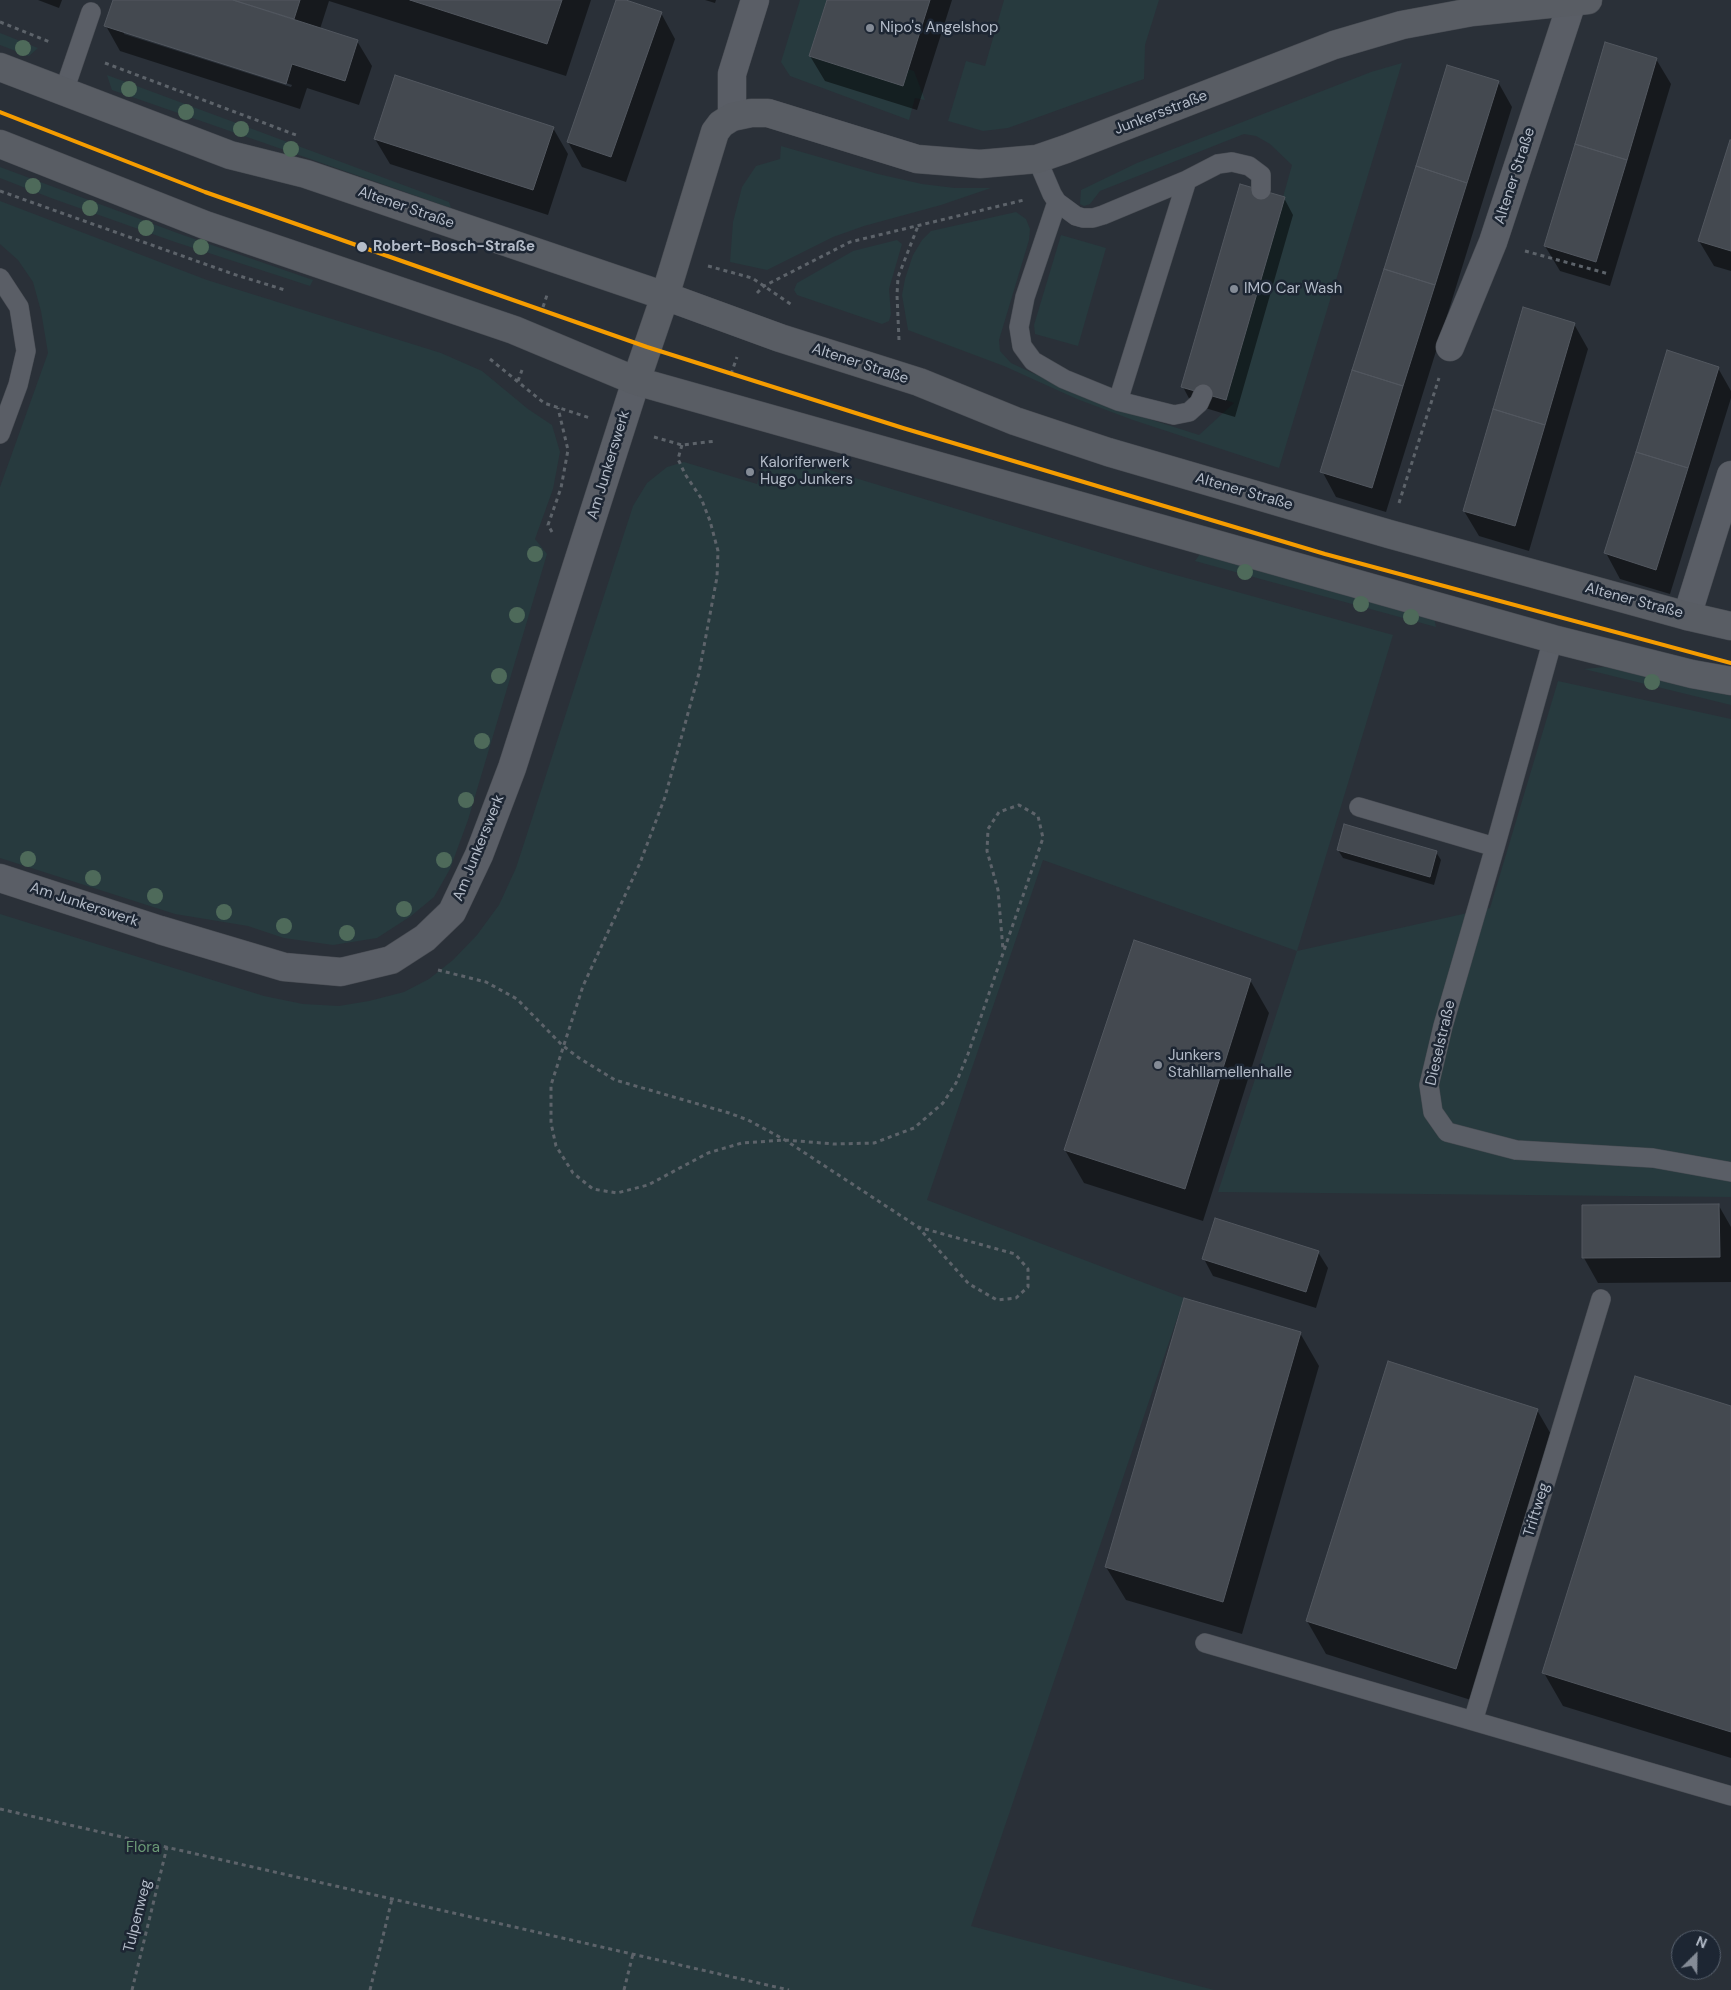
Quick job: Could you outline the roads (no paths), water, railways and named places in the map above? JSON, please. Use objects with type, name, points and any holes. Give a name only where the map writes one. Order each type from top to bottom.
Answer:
[{"type":"main road","name":"Junkersstraße","points":[[732,118],[751,113],[768,113],[917,160],[980,164],[1037,159],[1334,45],[1402,25],[1472,12],[1580,1]]},
{"type":"main road","name":"Altener Straße","points":[[0,67],[230,155],[306,174],[664,296],[746,326],[919,382],[1015,421],[1108,452],[1389,534],[1687,616],[1731,626]]},
{"type":"main road","points":[[636,381],[715,132],[721,124],[732,118]]},
{"type":"main road","points":[[0,144],[205,225],[514,330],[636,381],[1553,639],[1692,674],[1731,681]]},
{"type":"street","points":[[732,118],[732,74],[755,0]]},
{"type":"street","name":"Altener Straße","points":[[1450,347],[1493,242],[1580,1]]},
{"type":"street","name":"Am Junkerswerk","points":[[0,878],[178,936],[284,967],[341,972],[391,960],[426,938],[452,912],[472,870],[515,758],[636,381]]},
{"type":"street","points":[[1687,616],[1731,475]]},
{"type":"lane","points":[[64,91],[91,12]]},
{"type":"lane","points":[[1037,159],[1054,198],[1076,216],[1092,218],[1187,180],[1218,164],[1232,162],[1249,166],[1261,175],[1262,190]]},
{"type":"lane","points":[[1118,401],[1187,180]]},
{"type":"lane","points":[[1054,198],[1024,297],[1018,327],[1022,346],[1034,361],[1064,379],[1118,401],[1174,415],[1188,412],[1198,403],[1203,394]]},
{"type":"lane","points":[[0,278],[19,307],[26,350],[18,385],[0,434]]},
{"type":"lane","name":"Dieselstraße","points":[[1553,639],[1443,1026],[1429,1085],[1433,1112],[1447,1132],[1516,1150],[1653,1158],[1731,1172]]},
{"type":"lane","points":[[1359,807],[1495,847]]},
{"type":"lane","name":"Triftweg","points":[[1473,1721],[1602,1299]]},
{"type":"lane","points":[[1205,1643],[1731,1796]]},
{"type":"place","name":"Nipo's Angelshop","points":[[870,28]]},
{"type":"place","name":"Robert-Bosch-Straße","points":[[362,247]]},
{"type":"place","name":"IMO Car Wash","points":[[1234,289]]},
{"type":"place","name":"Kaloriferwerk Hugo Junkers","points":[[750,472]]},
{"type":"place","name":"Junkers Stahllamellenhalle","points":[[1158,1065]]},
{"type":"park label","name":"Flora","points":[[143,1848]]}]
